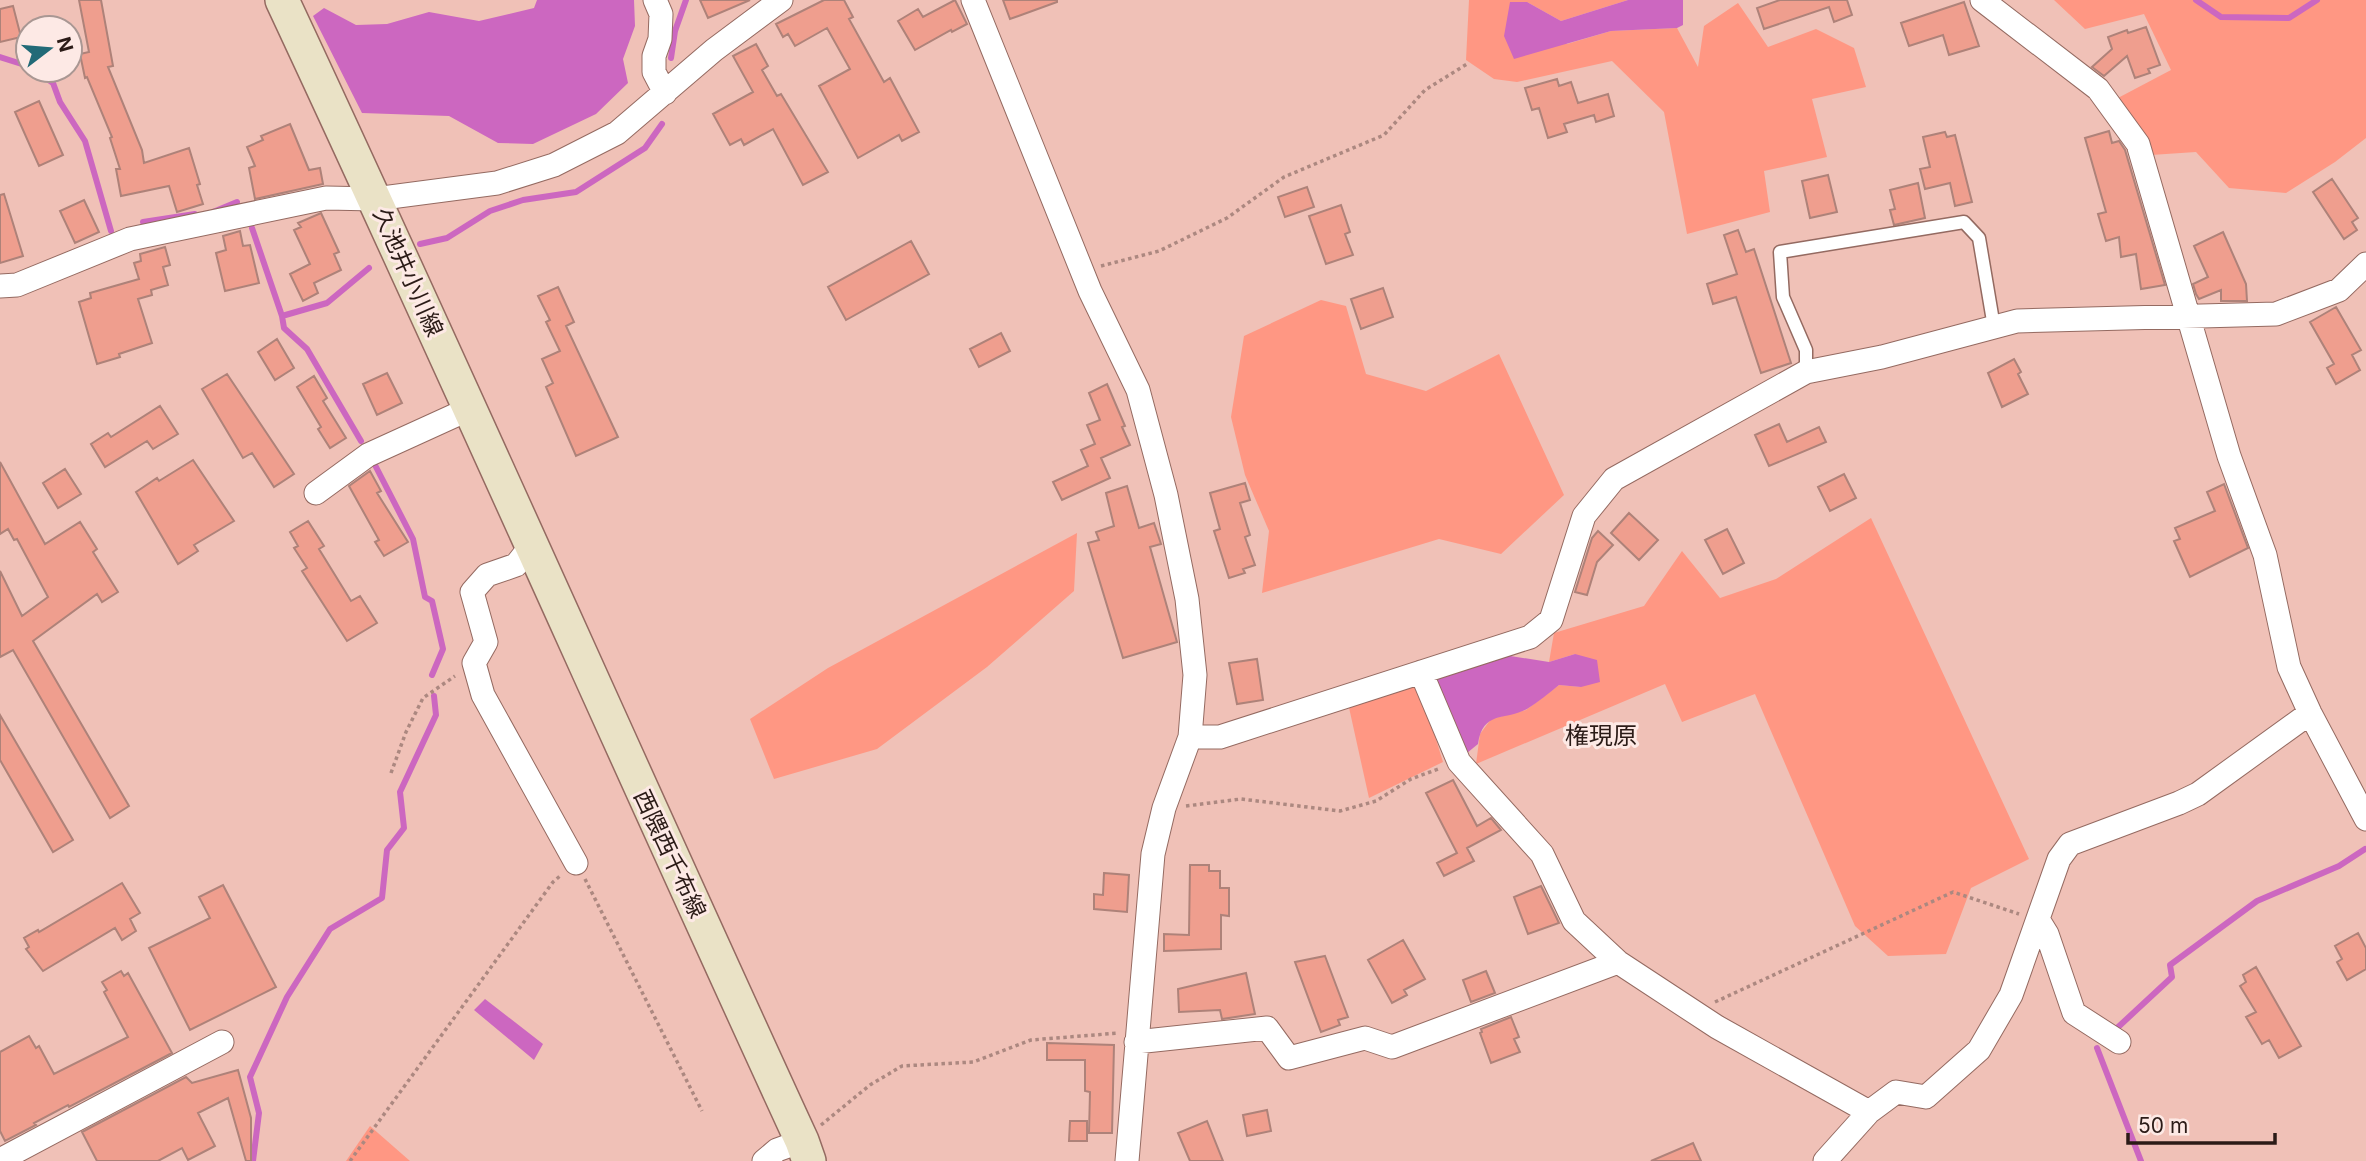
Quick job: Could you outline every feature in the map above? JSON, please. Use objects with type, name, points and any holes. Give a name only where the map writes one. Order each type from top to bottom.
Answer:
[{"type":"street","name":"久池井小川線","points":[[282,0],[531,546]]},
{"type":"street","points":[[655,0],[660,14],[660,38],[654,56],[654,72],[665,93]]},
{"type":"street","points":[[0,286],[17,285],[130,239],[326,198],[375,199],[497,183],[554,165],[617,133],[714,50],[781,0]]},
{"type":"street","points":[[973,0],[1082,271],[1138,390],[1167,495],[1187,599],[1195,675],[1190,737],[1164,808],[1153,854],[1126,1161]]},
{"type":"street","points":[[1982,0],[2098,89],[2138,144],[2229,456],[2265,555],[2289,667],[2366,819]]},
{"type":"street","points":[[1190,737],[1220,737],[1530,638],[1550,620],[1584,516],[1614,479],[1806,372],[1882,357],[2017,321],[2276,314],[2339,290],[2366,264]]},
{"type":"street","points":[[316,493],[368,455],[469,409]]},
{"type":"street","points":[[531,546],[516,565],[488,575],[472,592],[485,642],[474,663],[483,695],[576,863]]},
{"type":"street","name":"西隈西千布線","points":[[531,546],[806,1151]]},
{"type":"street","points":[[1421,672],[1459,762],[1542,854],[1574,921],[1618,962],[1717,1027],[1869,1112]]},
{"type":"street","points":[[1825,1161],[1869,1112],[1896,1092],[1926,1097],[1979,1050],[2011,995],[2059,859],[2070,844],[2197,794],[2310,713]]},
{"type":"street","points":[[2039,921],[2047,934],[2074,1013],[2119,1042]]},
{"type":"street","points":[[1136,1042],[1267,1028],[1289,1058],[1365,1038],[1392,1047],[1618,962]]},
{"type":"street","points":[[0,1160],[222,1042]]},
{"type":"street","points":[[765,1161],[777,1150],[806,1151]]},
{"type":"lane","points":[[1806,372],[1806,350],[1783,297],[1780,252],[1964,222],[1979,238],[1994,327]]},
{"type":"path","points":[[1082,271],[1159,251],[1227,218],[1284,177],[1384,135],[1425,90],[1467,64]]},
{"type":"path","points":[[391,773],[406,732],[423,698],[474,663]]},
{"type":"path","points":[[1164,808],[1241,799],[1340,811],[1376,801],[1412,779],[1459,762]]},
{"type":"path","points":[[350,1161],[553,882],[576,863],[702,1111]]},
{"type":"path","points":[[1694,1011],[1953,892],[2039,921]]},
{"type":"path","points":[[806,1151],[870,1085],[902,1066],[973,1062],[1031,1040],[1117,1032],[1136,1042]]},
{"type":"shaded area","points":[[537,0],[634,0],[635,26],[623,59],[628,83],[596,114],[533,144],[498,143],[449,116],[362,113],[313,16],[324,8],[356,25],[387,24],[429,12],[479,21],[534,8]]},
{"type":"shaded area","points":[[1469,0],[1628,0],[1561,21],[1527,2],[1567,44],[1611,31],[1677,28],[1698,67],[1704,26],[1738,3],[1768,47],[1816,29],[1854,48],[1866,87],[1812,99],[1827,157],[1764,171],[1770,212],[1687,234],[1664,112],[1612,61],[1517,82],[1494,79],[1466,60]]},
{"type":"shaded area","points":[[1628,0],[1683,0],[1683,25],[1677,28],[1611,31],[1514,59],[1504,36],[1510,2],[1527,2],[1561,21]]},
{"type":"shaded area","points":[[2054,0],[2366,0],[2366,138],[2335,162],[2286,193],[2229,188],[2196,152],[2151,155],[2116,99],[2171,70],[2144,14],[2085,29]]},
{"type":"shaded area","points":[[1321,300],[1346,306],[1366,374],[1426,391],[1499,354],[1564,495],[1501,554],[1439,539],[1262,593],[1269,531],[1245,475],[1231,417],[1244,336]]},
{"type":"shaded area","points":[[1871,518],[2029,859],[1971,888],[1946,954],[1888,956],[1855,926],[1755,694],[1682,722],[1665,684],[1476,764],[1480,734],[1491,719],[1526,710],[1559,685],[1581,687],[1575,654],[1549,662],[1554,633],[1644,606],[1682,551],[1720,598],[1776,579]]},
{"type":"shaded area","points":[[1077,533],[1074,591],[987,667],[877,749],[774,779],[750,719],[828,668]]},
{"type":"shaded area","points":[[1575,654],[1597,660],[1600,682],[1581,687],[1559,685],[1527,709],[1490,721],[1481,733],[1478,744],[1467,753],[1436,680],[1504,655],[1549,662]]},
{"type":"shaded area","points":[[1419,684],[1443,762],[1369,798],[1348,703]]},
{"type":"shaded area","points":[[485,999],[543,1044],[534,1060],[474,1010]]},
{"type":"shaded area","points":[[370,1126],[410,1161],[346,1161]]},
{"type":"building","points":[[79,0],[101,0],[113,66],[108,67],[142,150],[144,163],[189,148],[203,204],[177,212],[169,186],[121,196],[116,169],[120,169],[110,138],[112,137],[87,77],[85,78],[84,53],[89,52],[84,14],[82,14]]},
{"type":"building","points":[[700,0],[750,0],[708,18]]},
{"type":"building","points":[[824,0],[844,0],[853,17],[849,19],[884,82],[890,78],[919,132],[902,141],[899,135],[858,158],[819,86],[850,69],[827,28],[795,46],[788,34],[783,37],[776,24]]},
{"type":"building","points":[[955,0],[967,24],[915,50],[898,21],[918,9],[923,17]]},
{"type":"building","points":[[1003,0],[1057,0],[1057,2],[1010,19]]},
{"type":"building","points":[[1780,0],[1847,0],[1852,15],[1834,22],[1829,7],[1764,29],[1757,8]]},
{"type":"building","points":[[1964,2],[1979,46],[1949,55],[1943,35],[1909,46],[1901,23]]},
{"type":"building","points":[[13,6],[15,14],[14,39],[0,42],[0,9]]},
{"type":"building","points":[[2146,27],[2160,65],[2148,69],[2150,73],[2135,78],[2127,56],[2104,76],[2092,67],[2112,49],[2108,37]]},
{"type":"building","points":[[756,44],[768,66],[762,70],[777,96],[781,94],[828,172],[803,185],[773,129],[744,145],[741,139],[730,145],[713,114],[753,92],[733,56]]},
{"type":"building","points":[[1557,79],[1559,86],[1571,82],[1578,103],[1608,94],[1614,116],[1596,122],[1594,115],[1564,124],[1567,132],[1548,138],[1539,108],[1532,110],[1525,88]]},
{"type":"building","points":[[39,101],[63,155],[39,166],[15,112]]},
{"type":"building","points":[[290,124],[309,170],[320,168],[323,184],[255,199],[249,168],[255,166],[247,147],[263,140],[261,136]]},
{"type":"building","points":[[2109,131],[2112,143],[2119,141],[2125,150],[2165,285],[2141,289],[2136,254],[2121,257],[2119,237],[2106,241],[2098,214],[2106,212],[2085,138]]},
{"type":"building","points":[[1945,132],[1947,137],[1955,135],[1972,202],[1955,206],[1950,183],[1925,189],[1920,169],[1930,167],[1923,137]]},
{"type":"building","points":[[1828,175],[1837,212],[1810,218],[1802,181]]},
{"type":"building","points":[[2332,179],[2358,218],[2352,222],[2357,230],[2344,239],[2313,192]]},
{"type":"building","points":[[1918,183],[1925,218],[1894,225],[1890,210],[1895,209],[1890,190]]},
{"type":"building","points":[[1307,187],[1314,207],[1285,217],[1278,197]]},
{"type":"building","points":[[4,194],[23,256],[0,263],[0,195]]},
{"type":"building","points":[[84,200],[99,232],[75,243],[60,211]]},
{"type":"building","points":[[1341,205],[1350,232],[1345,234],[1353,255],[1326,264],[1309,216]]},
{"type":"building","points":[[321,213],[339,252],[334,254],[341,270],[314,283],[318,293],[303,301],[290,274],[310,264],[294,230],[301,227],[298,223]]},
{"type":"building","points":[[1738,230],[1746,252],[1754,249],[1791,363],[1761,373],[1736,297],[1713,304],[1707,284],[1737,274],[1724,235]]},
{"type":"building","points":[[240,231],[243,246],[250,245],[259,283],[225,291],[216,253],[226,250],[223,236]]},
{"type":"building","points":[[2223,232],[2246,284],[2247,301],[2221,301],[2221,290],[2199,299],[2196,294],[2193,284],[2208,277],[2194,246]]},
{"type":"building","points":[[911,241],[929,274],[846,320],[828,287]]},
{"type":"building","points":[[165,247],[170,265],[163,267],[168,285],[151,290],[152,295],[138,299],[152,343],[97,364],[79,302],[91,298],[90,293],[139,279],[134,263],[141,261],[140,254]]},
{"type":"building","points":[[558,287],[574,322],[566,326],[618,437],[576,456],[546,387],[553,383],[542,359],[560,351],[546,322],[550,320],[538,296]]},
{"type":"building","points":[[1383,288],[1393,317],[1361,329],[1351,299]]},
{"type":"building","points":[[2336,307],[2361,350],[2352,355],[2360,370],[2336,384],[2327,368],[2334,364],[2310,322]]},
{"type":"building","points":[[1001,333],[1010,351],[979,367],[970,349]]},
{"type":"building","points":[[277,339],[294,368],[275,380],[258,352]]},
{"type":"building","points":[[2014,359],[2028,394],[2002,407],[1988,373]]},
{"type":"building","points":[[387,373],[402,403],[377,415],[363,384]]},
{"type":"building","points":[[227,374],[294,474],[274,487],[252,453],[243,458],[202,389]]},
{"type":"building","points":[[314,376],[327,398],[323,401],[346,438],[330,448],[297,387]]},
{"type":"building","points":[[1107,384],[1130,445],[1101,458],[1110,478],[1062,500],[1053,482],[1088,466],[1081,450],[1095,444],[1087,425],[1100,420],[1089,393]]},
{"type":"building","points":[[160,406],[178,434],[153,449],[147,441],[105,467],[91,444],[108,433],[111,437]]},
{"type":"building","points":[[1779,424],[1787,442],[1819,427],[1826,442],[1769,466],[1755,435]]},
{"type":"building","points":[[193,460],[234,521],[194,545],[198,551],[178,564],[136,492]]},
{"type":"building","points":[[0,462],[45,544],[80,522],[97,549],[93,552],[118,592],[102,602],[97,594],[33,641],[129,806],[110,818],[13,650],[0,657],[0,571],[22,616],[48,597],[17,539],[14,540],[8,529],[0,534]]},
{"type":"building","points":[[65,469],[81,494],[58,508],[43,483]]},
{"type":"building","points":[[370,471],[381,491],[377,493],[408,542],[384,556],[375,542],[379,540],[349,486]]},
{"type":"building","points":[[1844,474],[1856,498],[1830,511],[1818,487]]},
{"type":"building","points":[[1245,483],[1250,500],[1240,503],[1250,535],[1245,537],[1255,565],[1243,569],[1245,573],[1229,578],[1214,531],[1220,529],[1210,493]]},
{"type":"building","points":[[2224,484],[2248,548],[2190,577],[2174,541],[2180,539],[2175,528],[2215,511],[2207,492]]},
{"type":"building","points":[[1127,486],[1139,528],[1154,523],[1161,544],[1150,547],[1177,642],[1123,658],[1088,543],[1099,540],[1096,532],[1114,526],[1106,493]]},
{"type":"building","points":[[1629,513],[1658,540],[1639,560],[1611,533]]},
{"type":"building","points":[[308,521],[324,546],[319,549],[351,601],[360,596],[377,623],[347,641],[302,571],[307,568],[294,548],[298,546],[290,532]]},
{"type":"building","points":[[1727,529],[1744,563],[1723,574],[1705,540]]},
{"type":"building","points":[[1598,531],[1613,545],[1597,562],[1587,595],[1575,592],[1592,538]]},
{"type":"building","points":[[1257,659],[1263,700],[1237,704],[1229,663]]},
{"type":"building","points":[[0,715],[73,840],[53,852],[0,760]]},
{"type":"building","points":[[1453,780],[1477,826],[1491,818],[1501,830],[1467,848],[1474,861],[1444,876],[1437,863],[1457,853],[1426,793]]},
{"type":"building","points":[[1190,865],[1209,865],[1209,871],[1220,871],[1220,888],[1229,888],[1229,916],[1221,915],[1221,949],[1164,951],[1164,934],[1189,935]]},
{"type":"building","points":[[1104,873],[1129,875],[1127,912],[1094,909],[1094,894],[1103,895]]},
{"type":"building","points":[[122,883],[140,913],[130,919],[136,931],[122,940],[115,928],[43,971],[26,949],[29,947],[24,938],[38,930],[39,932]]},
{"type":"building","points":[[223,885],[276,987],[190,1030],[149,948],[210,918],[199,897]]},
{"type":"building","points":[[1541,886],[1559,923],[1528,934],[1514,897]]},
{"type":"building","points":[[2358,933],[2366,948],[2366,969],[2347,980],[2337,962],[2342,959],[2335,946]]},
{"type":"building","points":[[1403,940],[1425,979],[1404,990],[1407,995],[1392,1003],[1368,960]]},
{"type":"building","points":[[1325,956],[1348,1017],[1338,1020],[1340,1025],[1321,1032],[1295,962]]},
{"type":"building","points":[[2256,967],[2301,1046],[2279,1058],[2269,1040],[2262,1044],[2246,1017],[2256,1012],[2240,986],[2246,982],[2243,975]]},
{"type":"building","points":[[121,971],[124,976],[128,973],[172,1053],[69,1107],[68,1105],[5,1141],[0,1131],[0,1052],[29,1036],[36,1048],[39,1046],[54,1074],[128,1037],[104,992],[107,990],[102,982]]},
{"type":"building","points":[[1486,971],[1495,993],[1471,1002],[1463,980]]},
{"type":"building","points":[[1246,973],[1255,1014],[1222,1019],[1220,1010],[1179,1012],[1178,989]]},
{"type":"building","points":[[1511,1017],[1519,1037],[1514,1039],[1520,1052],[1491,1063],[1481,1029]]},
{"type":"building","points":[[1047,1043],[1114,1045],[1112,1133],[1089,1133],[1090,1092],[1085,1091],[1085,1060],[1047,1060]]},
{"type":"building","points":[[238,1070],[251,1118],[251,1161],[246,1161],[228,1098],[198,1113],[215,1146],[188,1160],[182,1148],[158,1161],[97,1161],[82,1132],[186,1077],[192,1083]]},
{"type":"building","points":[[1267,1110],[1271,1131],[1247,1136],[1243,1115]]},
{"type":"building","points":[[1070,1121],[1087,1121],[1087,1141],[1069,1141]]},
{"type":"building","points":[[1207,1121],[1223,1161],[1190,1161],[1178,1133]]},
{"type":"building","points":[[1693,1143],[1701,1161],[1651,1161]]},
{"type":"waterway","points":[[671,58],[675,31],[686,0]]},
{"type":"waterway","points":[[2196,0],[2221,17],[2289,18],[2317,0]]},
{"type":"waterway","points":[[0,57],[14,62]]},
{"type":"waterway","points":[[53,84],[60,102],[85,141],[111,231]]},
{"type":"waterway","points":[[420,244],[447,238],[490,211],[523,200],[576,192],[645,148],[662,124]]},
{"type":"waterway","points":[[213,212],[237,202]]},
{"type":"waterway","points":[[143,222],[195,214]]},
{"type":"waterway","points":[[252,228],[282,316],[327,303],[369,268]]},
{"type":"waterway","points":[[282,316],[284,328],[307,349],[361,441]]},
{"type":"waterway","points":[[375,465],[413,539],[425,597],[432,601],[443,649],[432,675]]},
{"type":"waterway","points":[[253,1161],[259,1113],[250,1077],[287,997],[330,929],[382,898],[387,850],[404,828],[400,792],[436,715],[434,696]]},
{"type":"waterway","points":[[2116,1029],[2172,977],[2170,965],[2257,901],[2339,866],[2365,849]]},
{"type":"waterway","points":[[2097,1048],[2141,1161]]},
{"type":"district","name":"権現原","points":[[1601,736]]}]
